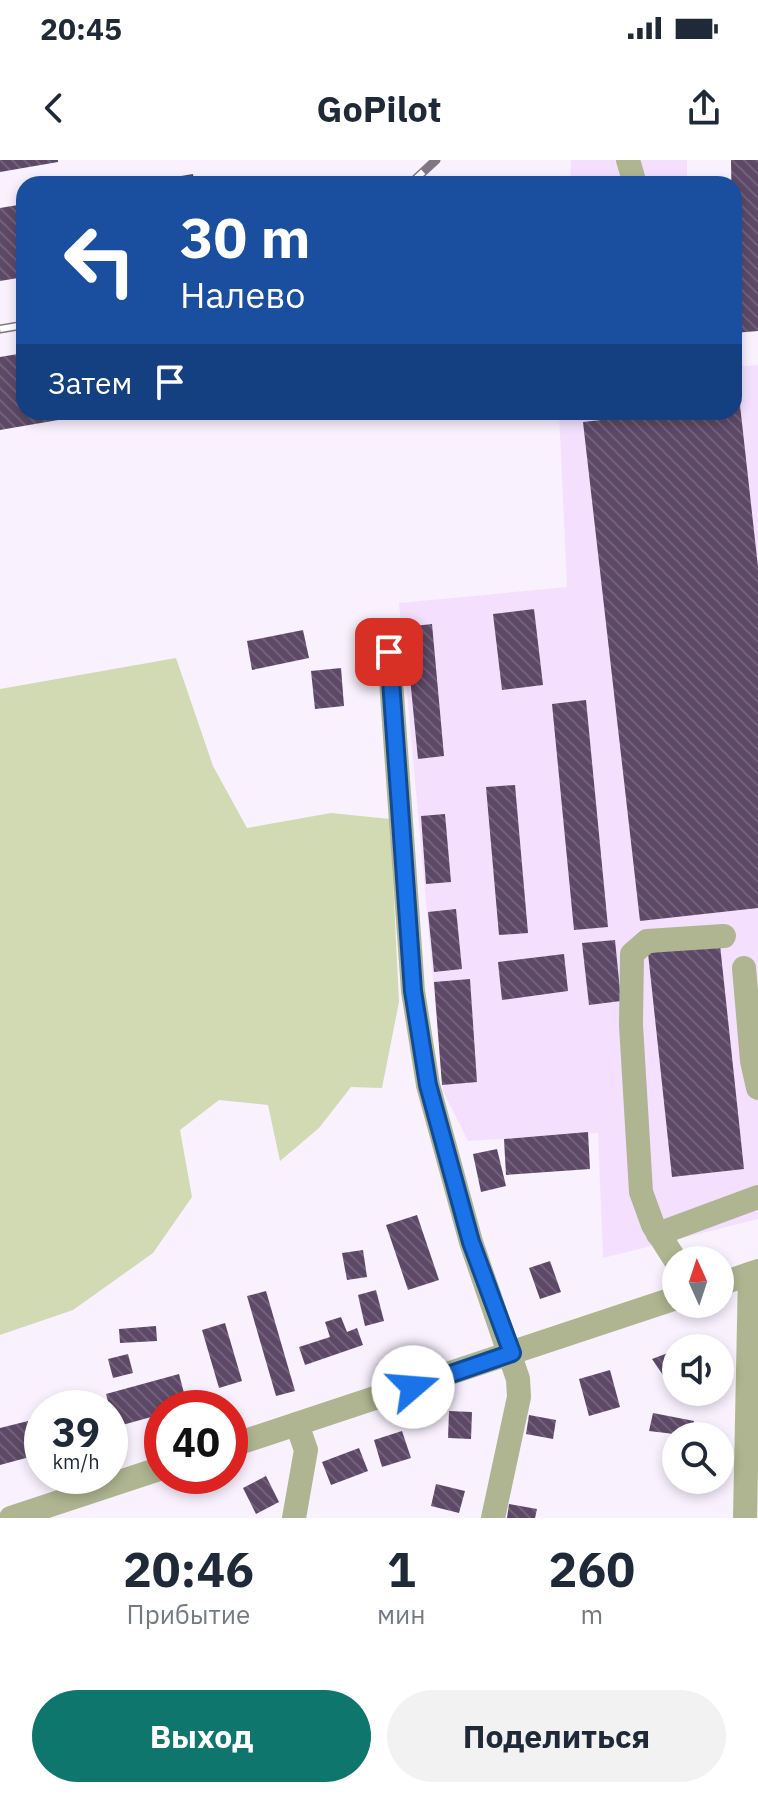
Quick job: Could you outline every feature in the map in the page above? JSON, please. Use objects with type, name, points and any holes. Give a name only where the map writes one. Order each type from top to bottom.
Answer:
[{"type":"street","points":[[389,652],[413,991],[428,1085],[471,1242],[512,1353],[519,1397],[493,1518]]},
{"type":"street","points":[[666,1246],[641,1192],[631,1025],[632,954],[647,941],[724,936]]},
{"type":"street","points":[[744,968],[752,1061],[758,1088]]},
{"type":"street","points":[[658,1234],[758,1197]]},
{"type":"street","points":[[734,1279],[754,1272],[745,1518]]},
{"type":"street","points":[[248,1440],[662,1303]]},
{"type":"street","points":[[294,1518],[306,1450],[297,1424]]},
{"type":"street","points":[[11,1518],[78,1507],[144,1476]]},
{"type":"shaded area","points":[[571,160],[687,160],[687,176],[570,176]]},
{"type":"shaded area","points":[[742,364],[758,365],[758,1219],[603,1258],[598,1133],[468,1141],[443,1091],[399,603],[567,587],[559,420],[742,420]]},
{"type":"green space","points":[[176,658],[213,766],[247,828],[331,813],[390,819],[399,1002],[382,1088],[351,1087],[319,1128],[280,1161],[268,1105],[219,1100],[180,1130],[192,1197],[153,1253],[73,1310],[0,1335],[0,689]]},
{"type":"building","points":[[0,160],[58,160],[58,162],[0,172]]},
{"type":"building","points":[[731,160],[758,160],[758,331],[742,332],[742,176],[731,176]]},
{"type":"building","points":[[16,205],[16,278],[0,281],[0,208]]},
{"type":"building","points":[[16,354],[16,420],[58,420],[0,430],[0,357]]},
{"type":"building","points":[[742,420],[758,567],[758,908],[640,921],[583,422]]},
{"type":"building","points":[[534,609],[543,685],[502,690],[493,614]]},
{"type":"building","points":[[432,624],[444,756],[418,759],[405,627]]},
{"type":"building","points":[[303,630],[309,658],[252,670],[247,641]]},
{"type":"building","points":[[341,668],[344,706],[315,709],[311,671]]},
{"type":"building","points":[[586,700],[608,927],[574,930],[552,704]]},
{"type":"building","points":[[515,785],[528,933],[499,935],[486,787]]},
{"type":"building","points":[[445,814],[451,882],[426,884],[421,816]]},
{"type":"building","points":[[456,909],[462,969],[434,972],[428,912]]},
{"type":"building","points":[[615,940],[621,1001],[589,1005],[582,943]]},
{"type":"building","points":[[720,945],[744,1169],[672,1177],[648,953]]},
{"type":"building","points":[[564,954],[568,991],[502,1000],[498,962]]},
{"type":"building","points":[[470,979],[477,1082],[442,1085],[434,982]]},
{"type":"building","points":[[588,1132],[590,1169],[506,1175],[504,1139]]},
{"type":"building","points":[[497,1149],[506,1186],[481,1192],[473,1154]]},
{"type":"building","points":[[417,1215],[439,1280],[408,1290],[386,1225]]},
{"type":"building","points":[[363,1250],[367,1277],[347,1280],[342,1253]]},
{"type":"building","points":[[550,1261],[561,1292],[540,1299],[529,1268]]},
{"type":"building","points":[[376,1290],[384,1321],[365,1326],[358,1295]]},
{"type":"building","points":[[266,1291],[295,1391],[276,1396],[247,1296]]},
{"type":"building","points":[[341,1317],[347,1332],[357,1328],[363,1345],[305,1365],[299,1347],[330,1337],[325,1322]]},
{"type":"building","points":[[225,1323],[242,1381],[219,1388],[202,1330]]},
{"type":"building","points":[[156,1326],[157,1341],[120,1343],[119,1329]]},
{"type":"building","points":[[128,1354],[133,1373],[113,1378],[108,1359]]},
{"type":"building","points":[[662,1355],[662,1374],[652,1359]]},
{"type":"building","points":[[610,1370],[620,1407],[589,1416],[579,1379]]},
{"type":"building","points":[[179,1374],[183,1390],[144,1390],[144,1419],[128,1423],[128,1390],[121,1390]]},
{"type":"building","points":[[449,1411],[472,1412],[471,1439],[448,1438]]},
{"type":"building","points":[[653,1413],[694,1421],[662,1422],[662,1433],[649,1431]]},
{"type":"building","points":[[529,1415],[556,1420],[553,1439],[526,1434]]},
{"type":"building","points":[[24,1422],[24,1459],[0,1465],[0,1428]]},
{"type":"building","points":[[402,1431],[411,1458],[382,1467],[374,1440]]},
{"type":"building","points":[[359,1448],[368,1471],[331,1485],[322,1462]]},
{"type":"building","points":[[266,1476],[279,1502],[256,1514],[246,1494],[248,1485]]},
{"type":"building","points":[[436,1484],[465,1491],[459,1513],[431,1506]]},
{"type":"building","points":[[509,1504],[537,1509],[535,1518],[507,1518]]},
{"type":"railway","points":[[419,176],[436,160]]},
{"type":"railway","points":[[0,329],[16,326]]},
{"type":"route","points":[[389,652],[405,842],[413,991],[428,1085],[471,1242],[512,1353],[413,1387]]}]
